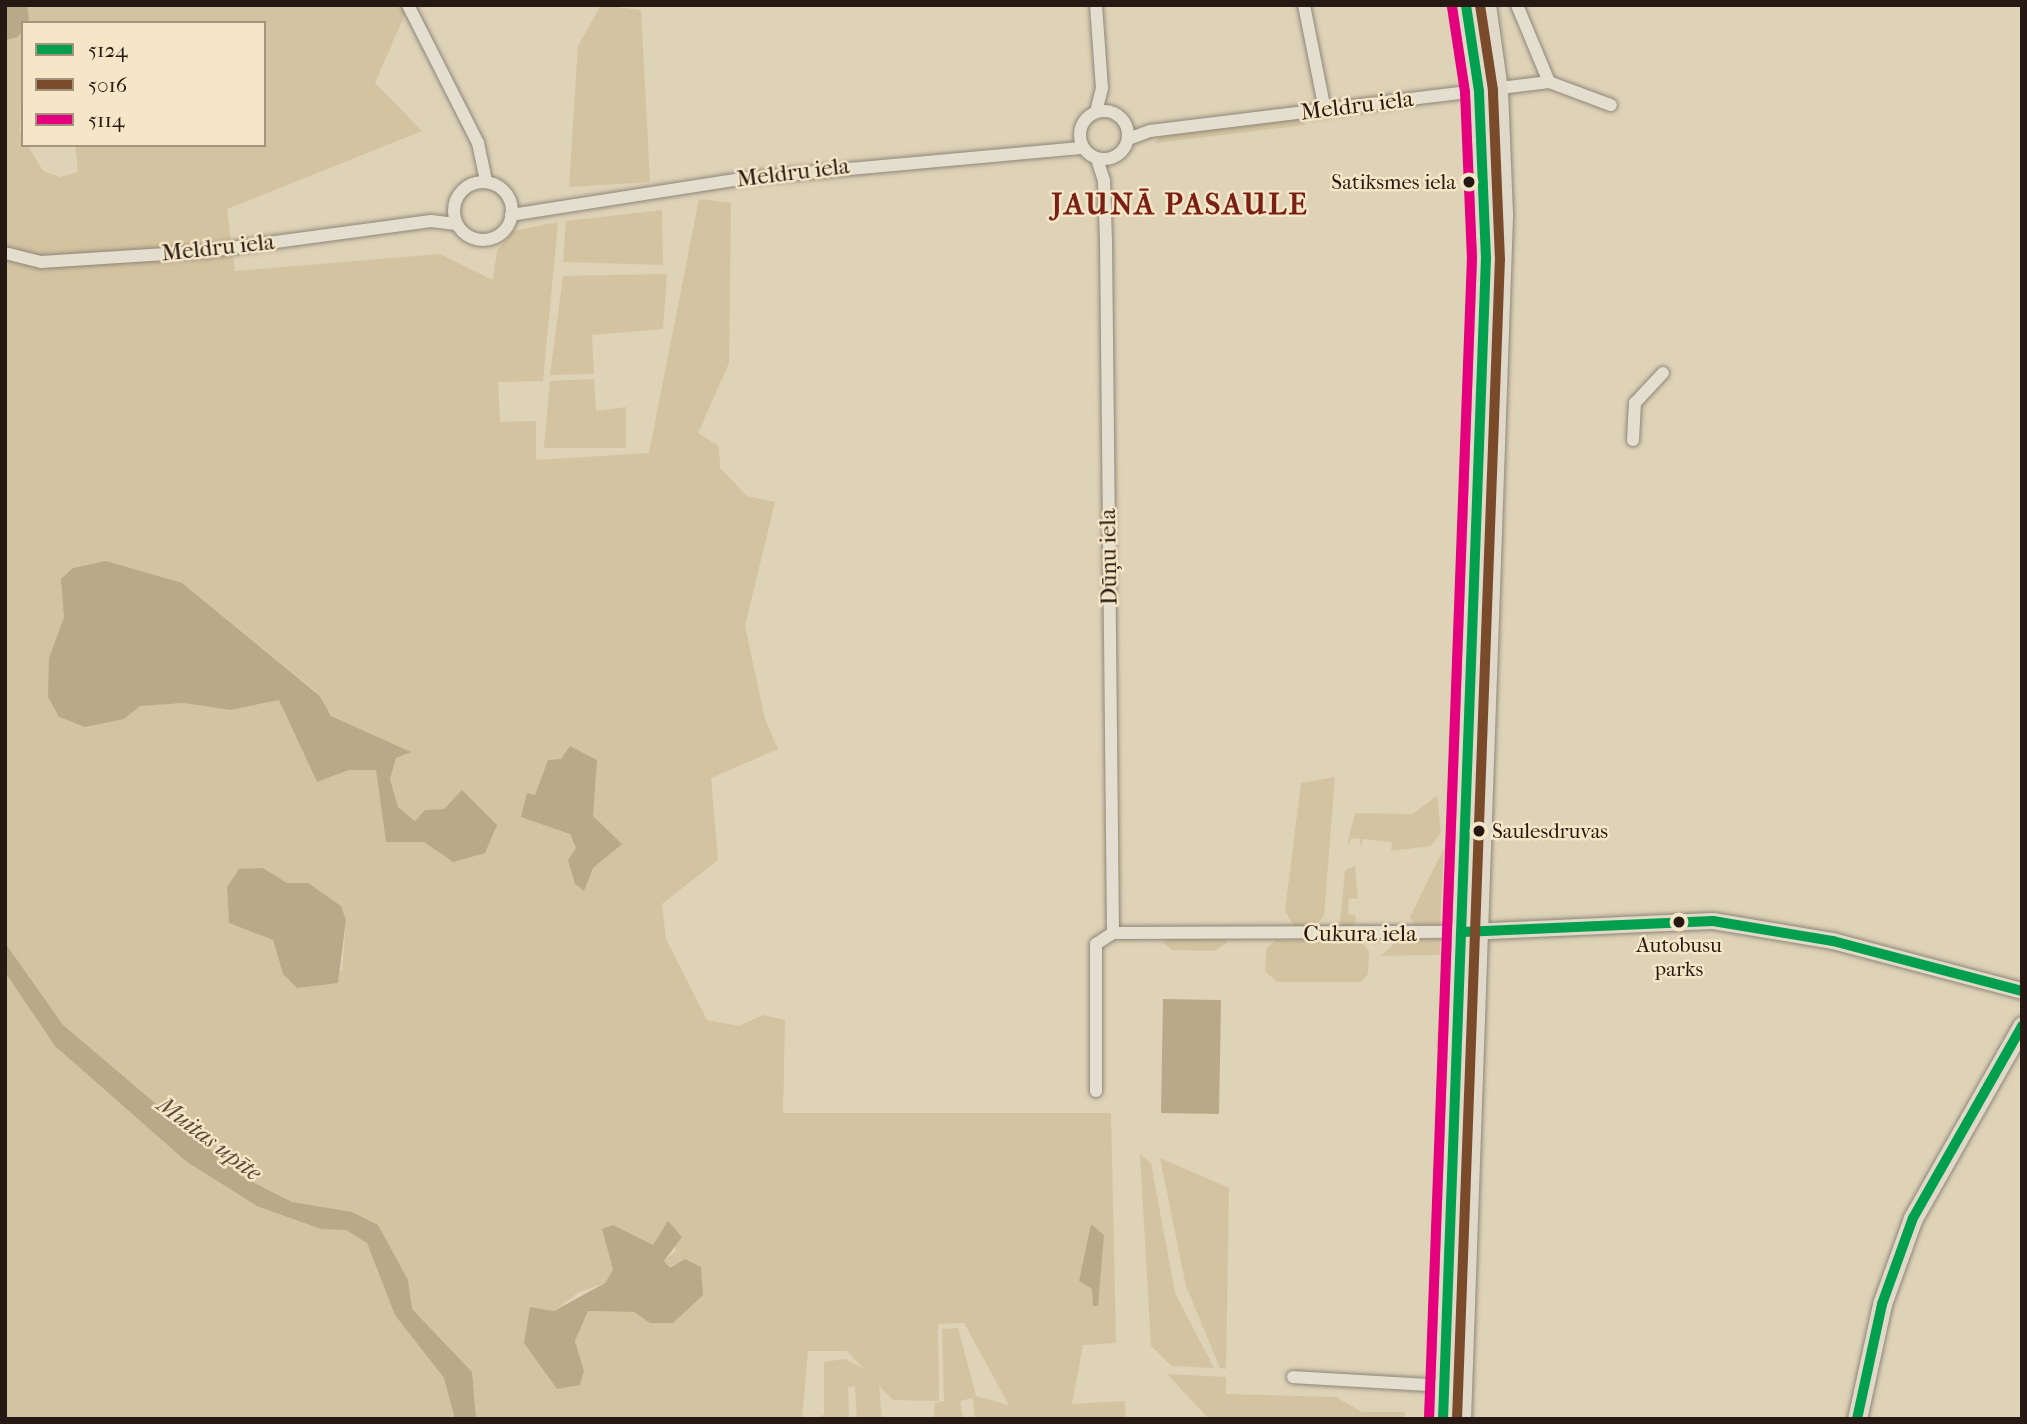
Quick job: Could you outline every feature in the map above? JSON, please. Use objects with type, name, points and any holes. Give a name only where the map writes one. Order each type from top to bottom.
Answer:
[{"type":"highway","points":[[1466,5],[1489,90]]},
{"type":"highway","points":[[1461,1419],[1486,260],[1489,90],[1486,5]]},
{"type":"highway","points":[[1443,1419],[1471,932]]},
{"type":"highway","points":[[1857,1419],[1882,1304],[1913,1218],[1956,1133],[2020,1036]]},
{"type":"main road","name":"Cukura iela","points":[[1471,932],[1713,921],[1999,981],[2022,991]]},
{"type":"main road","name":"Cukura iela","points":[[1999,981],[2022,979]]},
{"type":"street","points":[[408,5],[480,159],[480,182]]},
{"type":"street","points":[[1096,5],[1102,88],[1096,112],[1114,113]]},
{"type":"street","points":[[1304,5],[1325,110]]},
{"type":"street","points":[[1517,5],[1549,82],[1611,105]]},
{"type":"street","name":"Meldru iela","points":[[1128,139],[1150,131],[1549,82]]},
{"type":"street","name":"Meldru iela","points":[[1102,88],[1114,113],[1125,124],[1150,131]]},
{"type":"street","name":"Meldru iela","points":[[1056,147],[1080,132],[1096,112]]},
{"type":"street","points":[[1080,132],[1083,148],[1097,159],[1113,158],[1128,139],[1125,124]]},
{"type":"street","name":"Meldru iela","points":[[511,209],[532,210],[740,179],[1056,147],[1083,148]]},
{"type":"street","name":"Dūņu iela","points":[[1104,181],[1113,158]]},
{"type":"street","name":"Dūņu iela","points":[[1097,159],[1104,181],[1113,933]]},
{"type":"street","points":[[480,182],[500,187],[511,209],[505,230],[490,239],[472,238],[455,218],[459,193],[480,182]]},
{"type":"street","name":"Meldru iela","points":[[5,253],[41,262],[209,251],[455,218]]},
{"type":"street","points":[[1633,440],[1635,403],[1663,373]]},
{"type":"street","name":"Cukura iela","points":[[1113,933],[1471,932]]},
{"type":"street","points":[[1096,1091],[1096,944],[1113,933]]},
{"type":"street","points":[[1293,1377],[1444,1386]]},
{"type":"shaded area","points":[[5,5],[27,5],[29,19],[21,21],[18,37],[5,40]]},
{"type":"shaded area","points":[[27,5],[409,5],[375,83],[422,131],[227,209],[235,271],[440,254],[493,280],[497,250],[513,231],[558,222],[543,381],[498,382],[500,422],[536,421],[536,460],[649,453],[699,199],[731,203],[729,363],[698,433],[719,446],[720,468],[747,496],[775,502],[745,626],[765,719],[778,749],[711,778],[718,860],[662,904],[666,939],[707,1020],[739,1026],[763,1015],[785,1020],[783,1113],[1111,1113],[1116,1343],[1083,1345],[1072,1404],[1125,1401],[1126,1419],[975,1419],[973,1398],[960,1401],[963,1419],[933,1419],[935,1403],[944,1401],[942,1329],[958,1328],[976,1396],[1009,1405],[964,1323],[938,1324],[939,1401],[893,1400],[879,1386],[882,1419],[857,1419],[855,1386],[848,1387],[849,1419],[810,1419],[824,1415],[824,1362],[844,1359],[863,1368],[847,1351],[808,1351],[802,1419],[5,1419],[5,40],[21,31],[21,147],[29,147],[43,171],[60,177],[78,172],[75,147],[266,147],[266,21],[27,21]],"holes":[[[182,583],[320,695],[331,716],[410,752],[396,758],[390,779],[398,807],[416,821],[425,810],[444,809],[462,791],[453,862],[424,842],[386,842],[376,769],[349,770],[317,782],[279,699],[230,710],[184,703],[140,706],[124,719],[49,658],[64,617]],[[263,868],[287,883],[308,883],[346,921],[342,971],[283,974],[273,940],[229,923],[227,887]],[[669,1222],[676,1251],[664,1261],[669,1269],[650,1323],[634,1312],[588,1311],[575,1341],[584,1371],[530,1307],[554,1311],[579,1292],[605,1283],[613,1270],[602,1229],[653,1246]]]},
{"type":"shaded area","points":[[601,5],[641,10],[650,182],[569,187],[578,46]]},
{"type":"shaded area","points":[[1301,117],[1305,125],[1155,143],[1159,136]]},
{"type":"shaded area","points":[[662,210],[663,265],[563,262],[566,221]]},
{"type":"shaded area","points":[[667,274],[663,329],[592,335],[594,374],[550,375],[563,276]]},
{"type":"shaded area","points":[[594,379],[596,411],[626,407],[626,448],[544,448],[550,381]]},
{"type":"shaded area","points":[[106,561],[182,583],[320,696],[331,716],[411,752],[396,758],[390,779],[398,807],[415,821],[425,810],[444,809],[462,790],[497,825],[485,853],[453,862],[424,842],[386,842],[376,770],[349,770],[317,782],[279,700],[230,710],[184,703],[140,706],[124,719],[85,727],[59,717],[48,697],[49,658],[64,617],[61,579],[73,568]]},
{"type":"shaded area","points":[[570,746],[597,760],[593,816],[622,844],[593,868],[584,891],[575,884],[568,860],[576,848],[570,834],[521,817],[527,793],[535,795],[548,760],[561,759]]},
{"type":"shaded area","points":[[1335,777],[1324,916],[1314,926],[1294,926],[1285,911],[1301,783]]},
{"type":"shaded area","points":[[1437,796],[1441,833],[1431,846],[1391,851],[1392,842],[1363,839],[1361,848],[1360,839],[1352,838],[1347,846],[1355,813],[1412,814]]},
{"type":"shaded area","points":[[1457,822],[1454,923],[1446,926],[1449,841]]},
{"type":"shaded area","points":[[1444,848],[1440,926],[1416,926],[1410,917]]},
{"type":"shaded area","points":[[1355,866],[1358,899],[1349,898],[1348,914],[1356,916],[1355,924],[1345,928],[1340,922],[1345,870]]},
{"type":"shaded area","points":[[263,868],[287,883],[308,883],[341,906],[346,920],[338,983],[297,988],[283,974],[273,940],[229,923],[227,887],[239,869]]},
{"type":"shaded area","points":[[1168,939],[1224,939],[1228,942],[1215,951],[1172,950],[1163,943]]},
{"type":"shaded area","points":[[1359,939],[1369,951],[1368,974],[1361,982],[1277,982],[1265,971],[1267,948],[1276,940]]},
{"type":"shaded area","points":[[1399,939],[1440,939],[1440,955],[1381,956]]},
{"type":"shaded area","points":[[5,943],[63,1025],[241,1176],[292,1202],[352,1212],[378,1225],[408,1280],[412,1309],[472,1372],[476,1419],[455,1419],[444,1378],[395,1315],[367,1243],[346,1230],[321,1229],[257,1206],[187,1162],[55,1046],[5,972]]},
{"type":"shaded area","points":[[1455,960],[1448,1047],[1436,1047],[1444,962]]},
{"type":"shaded area","points":[[1163,999],[1221,1000],[1219,1114],[1161,1113]]},
{"type":"shaded area","points":[[1140,1154],[1151,1163],[1175,1293],[1214,1368],[1172,1366],[1151,1346]]},
{"type":"shaded area","points":[[1160,1158],[1229,1188],[1226,1369],[1220,1368],[1186,1286]]},
{"type":"shaded area","points":[[668,1221],[682,1237],[664,1261],[670,1268],[685,1259],[701,1267],[703,1295],[673,1323],[650,1323],[634,1312],[588,1311],[575,1341],[584,1371],[580,1385],[557,1389],[524,1343],[530,1307],[554,1311],[605,1283],[613,1270],[602,1229],[613,1225],[653,1245]]},
{"type":"shaded area","points":[[1091,1224],[1104,1235],[1098,1306],[1093,1306],[1092,1289],[1079,1281]]},
{"type":"shaded area","points":[[1167,1374],[1226,1377],[1226,1394],[1336,1397],[1362,1412],[1405,1412],[1405,1419],[1209,1419]]},
{"type":"transit line","name":"5124","points":[[1443,1419],[1486,259],[1479,91],[1466,5]]},
{"type":"transit line","name":"5016","points":[[1457,1419],[1500,260],[1493,90],[1480,5]]},
{"type":"transit line","name":"5114","points":[[1429,1418],[1472,259],[1465,92],[1452,7]]},
{"type":"transit line","name":"5124","points":[[1462,932],[1713,921],[1833,941],[2022,991]]},
{"type":"transit line","name":"5124","points":[[1857,1419],[1882,1304],[1913,1218],[2022,1026]]},
{"type":"place","name":"Satiksmes iela","points":[[1469,182]]},
{"type":"place","name":"Saulesdruvas","points":[[1479,831]]},
{"type":"place","name":"Autobusu parks","points":[[1679,922]]},
{"type":"district","name":"JAUNĀ PASAULE","points":[[1180,205]]},
{"type":"water label","name":"Muitas upīte","points":[[209,1139]]}]
